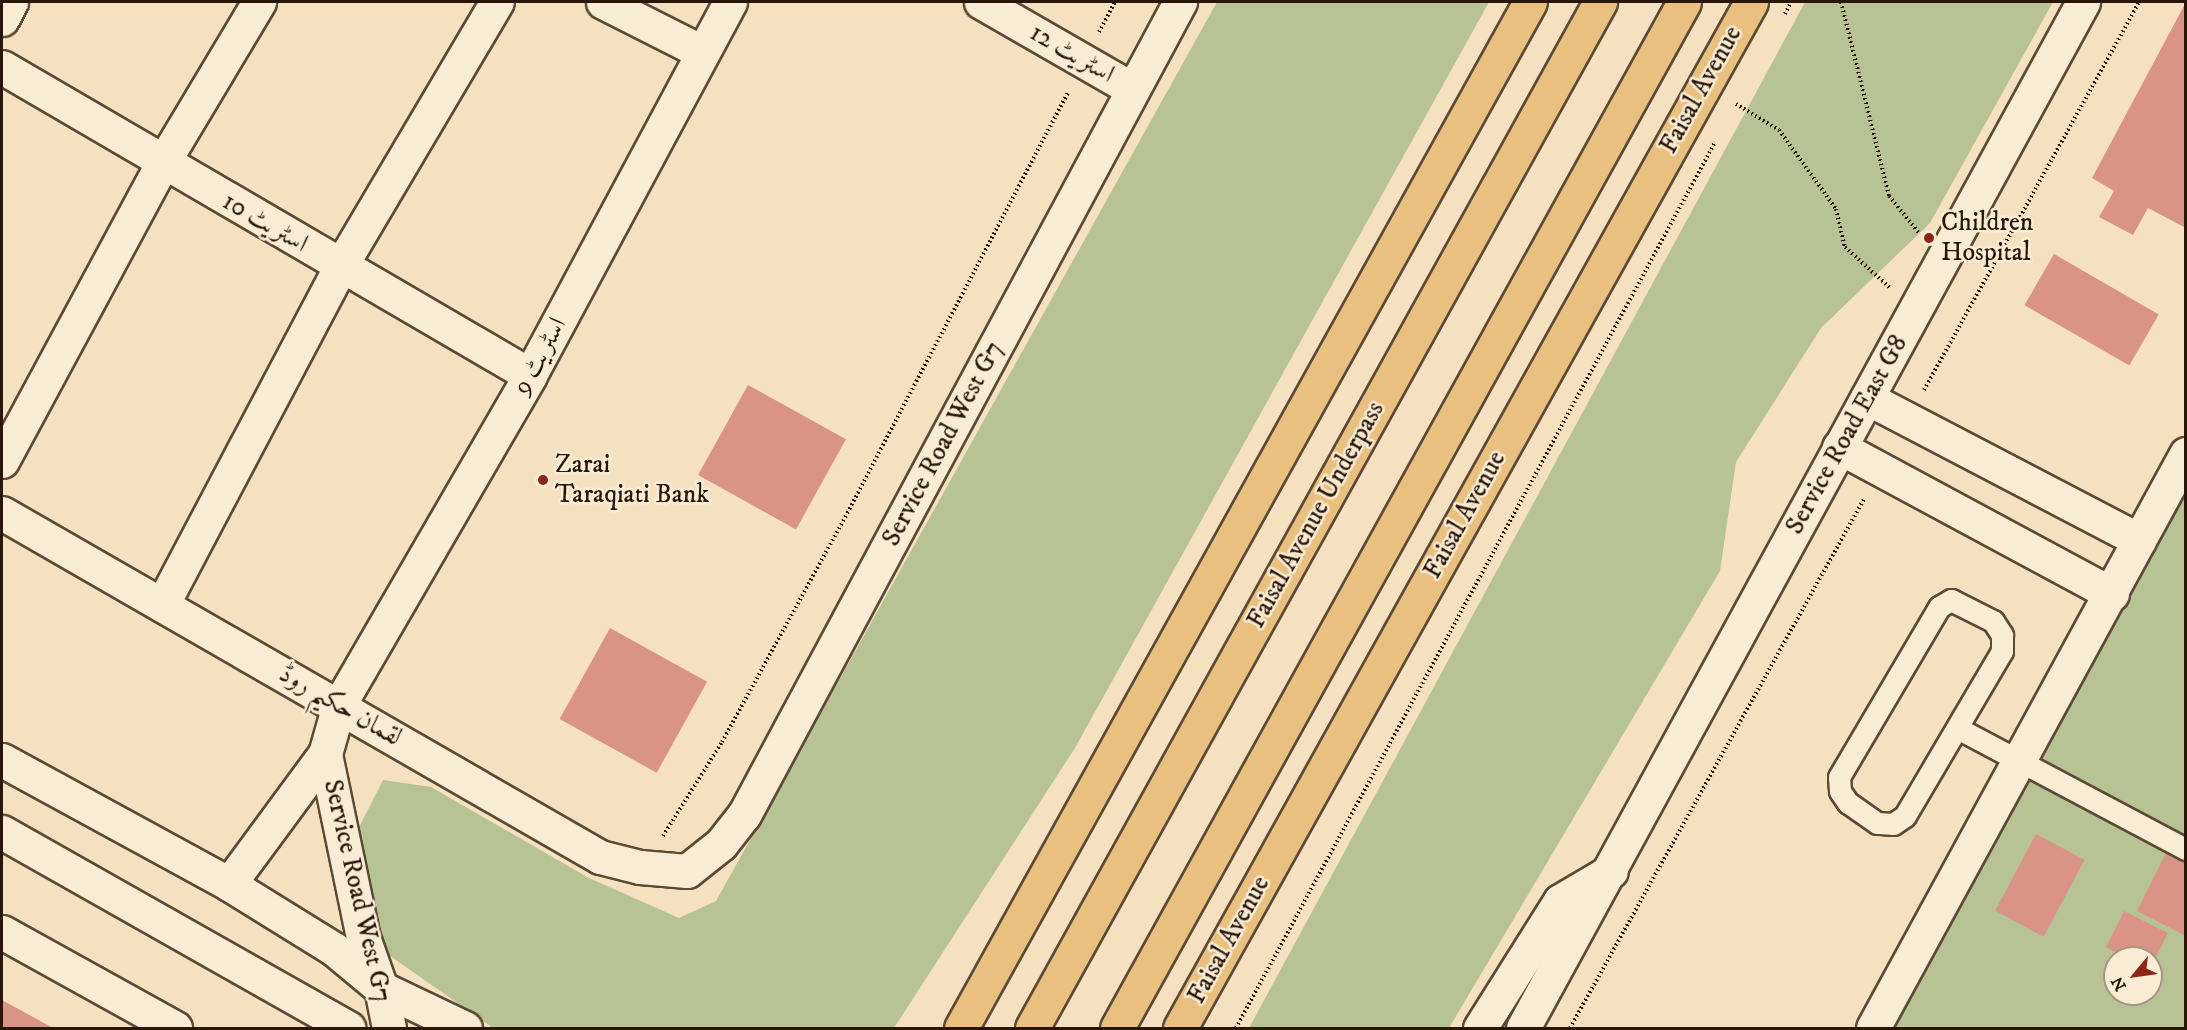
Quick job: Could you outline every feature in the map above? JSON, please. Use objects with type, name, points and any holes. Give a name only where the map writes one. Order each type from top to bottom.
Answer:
[{"type":"main road","points":[[961,1029],[1530,2]]},
{"type":"main road","name":"Faisal Avenue Underpass","points":[[1032,1029],[1600,2]]},
{"type":"main road","points":[[1117,1029],[1684,2]]},
{"type":"main road","name":"Faisal Avenue","points":[[1180,1029],[1751,2]]},
{"type":"street","points":[[2,19],[11,2]]},
{"type":"street","points":[[2,461],[162,164],[259,2]]},
{"type":"street","points":[[162,605],[340,267],[497,2]]},
{"type":"street","points":[[603,2],[702,52]]},
{"type":"street","name":"اسٹریٹ 9","points":[[339,705],[530,375],[729,2]]},
{"type":"street","name":"اسٹریٹ 12","points":[[981,2],[1132,89]]},
{"type":"street","name":"Service Road West G7","points":[[687,872],[721,844],[744,815],[1180,2]]},
{"type":"street","name":"Service Road East G8","points":[[1523,1029],[1612,870],[1839,447],[2083,2]]},
{"type":"street","name":"اسٹریٹ 10","points":[[2,67],[162,164],[530,375]]},
{"type":"street","points":[[1867,398],[2139,540]]},
{"type":"street","points":[[1839,447],[2112,594]]},
{"type":"street","points":[[1873,1029],[2112,594],[2186,454]]},
{"type":"street","name":"لقمان حکیم روڈ","points":[[2,513],[600,857],[640,867],[687,872]]},
{"type":"street","name":"Service Road West G7","points":[[229,884],[325,754],[339,705]]},
{"type":"street","name":"Service Road West G7","points":[[325,754],[363,937],[381,988],[389,1029]]},
{"type":"street","points":[[2,760],[229,884],[334,948],[381,988],[465,1029]]},
{"type":"street","points":[[2,832],[348,1029]]},
{"type":"street","points":[[1480,1029],[1560,901],[1612,870]]},
{"type":"street","points":[[2,932],[175,1029]]},
{"type":"lane","points":[[1951,600],[1993,621],[2002,635],[2002,651],[1959,729],[1905,816],[1893,824],[1877,823],[1848,803],[1840,791],[1839,777],[1940,607],[1951,600]]},
{"type":"lane","points":[[1959,729],[2020,759],[2186,849]]},
{"type":"path","points":[[658,842],[722,742],[841,525],[1115,2]]},
{"type":"path","points":[[1780,22],[1791,2]]},
{"type":"path","points":[[1841,2],[1889,196],[1942,261]]},
{"type":"path","points":[[1908,420],[2139,2]]},
{"type":"path","points":[[1730,114],[1741,94]]},
{"type":"path","points":[[1736,104],[1779,130],[1836,209],[1845,247],[1891,289]]},
{"type":"path","points":[[1236,1029],[1719,134]]},
{"type":"path","points":[[1570,1029],[1881,469]]},
{"type":"green space","points":[[1217,2],[1489,2],[1075,748],[894,1028],[493,1028],[363,937],[346,853],[383,780],[431,787],[589,878],[679,918],[716,901]]},
{"type":"green space","points":[[1805,2],[2053,2],[1930,223],[1821,328],[1736,462],[1720,571],[1449,1028],[1249,1028]]},
{"type":"green space","points":[[2185,484],[2185,1028],[1895,1028]]},
{"type":"building","points":[[2186,2],[2186,228],[2148,208],[2133,235],[2099,217],[2114,191],[2092,178]]},
{"type":"building","points":[[2054,254],[2159,314],[2129,366],[2024,305]]},
{"type":"building","points":[[748,385],[846,439],[796,529],[698,475]]},
{"type":"building","points":[[610,628],[707,682],[657,773],[560,719]]},
{"type":"building","points":[[2036,834],[2085,860],[2044,937],[1995,911]]},
{"type":"building","points":[[2167,851],[2186,861],[2186,936],[2137,911]]},
{"type":"building","points":[[2124,911],[2168,933],[2162,946],[2106,946]]},
{"type":"building","points":[[2,1000],[53,1028],[2,1028]]},
{"type":"place","name":"Children Hospital","points":[[1929,238]]},
{"type":"place","name":"Zarai Taraqiati Bank","points":[[543,480]]}]
